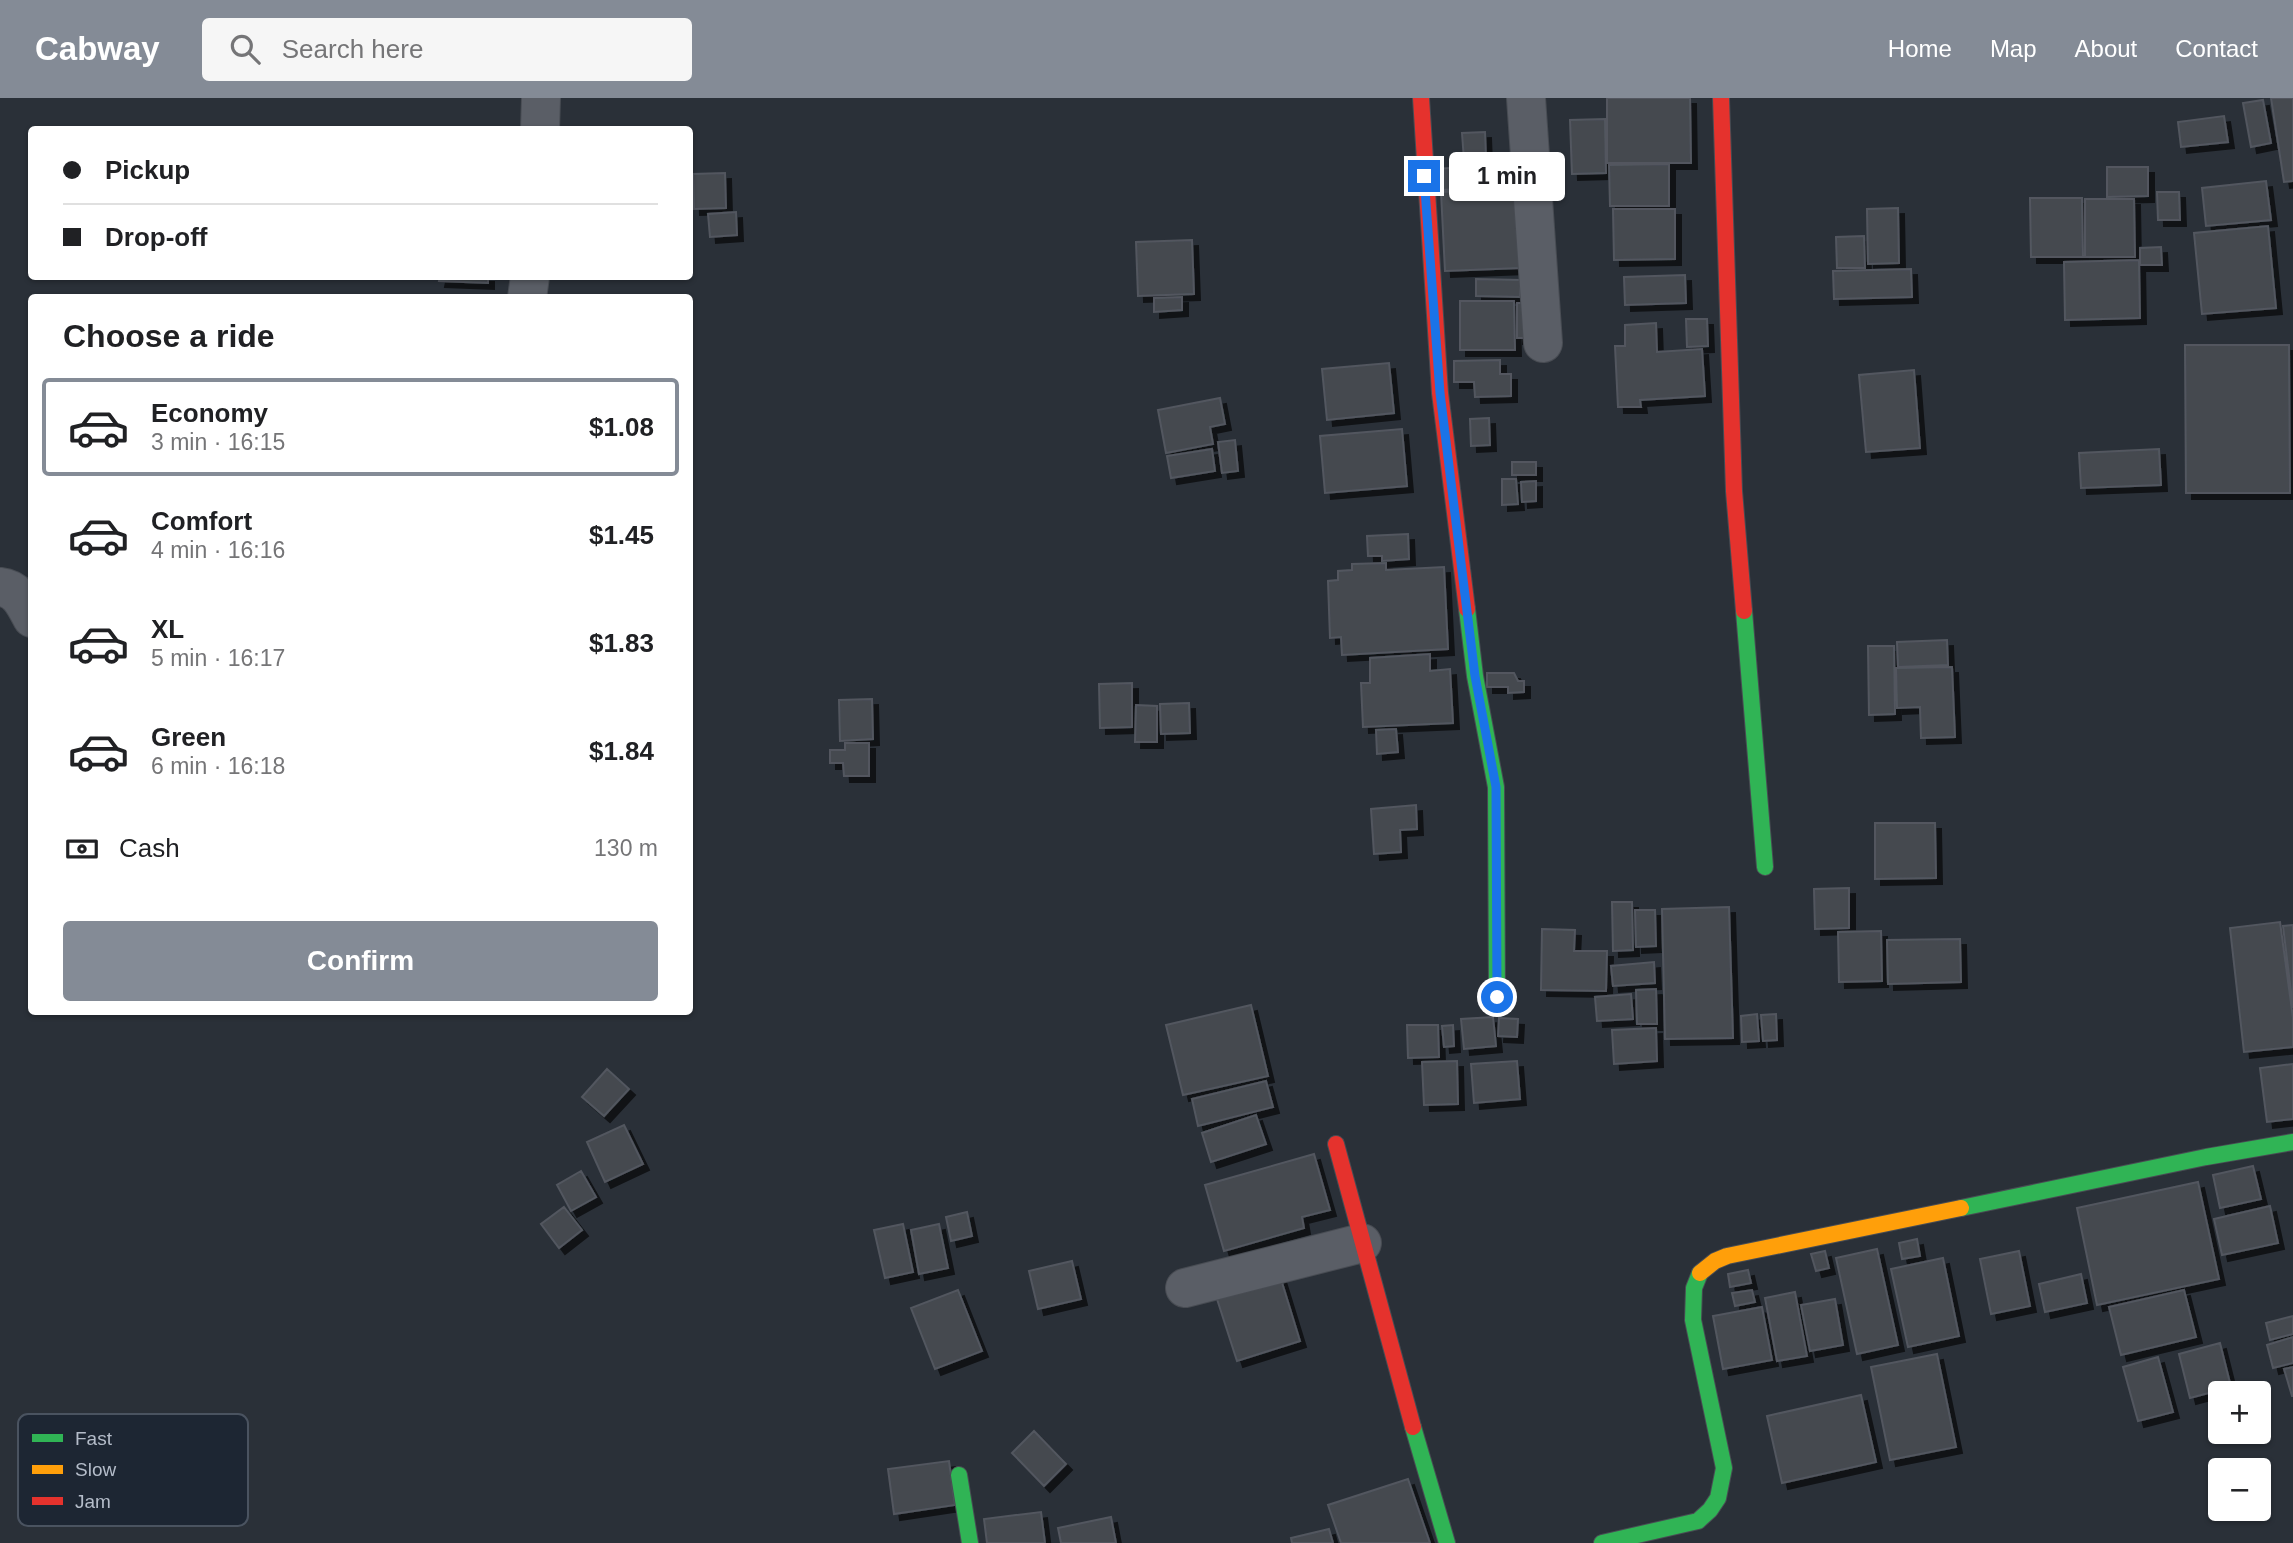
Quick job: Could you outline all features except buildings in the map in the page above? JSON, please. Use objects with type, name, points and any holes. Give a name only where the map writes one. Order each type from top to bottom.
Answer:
[{"type":"street","points":[[540,126],[541,98]]},
{"type":"street","points":[[1421,98],[1440,393],[1475,676],[1496,787],[1497,997]]},
{"type":"street","points":[[1526,98],[1543,343]]},
{"type":"street","points":[[1720,98],[1734,491],[1765,867]]},
{"type":"street","points":[[0,587],[8,588],[18,595],[28,611]]},
{"type":"street","points":[[1602,1543],[1698,1521],[1710,1512],[1719,1500],[1724,1468],[1693,1320],[1691,1295],[1695,1281],[1711,1261],[2206,1157],[2293,1142]]},
{"type":"street","points":[[1336,1144],[1447,1543]]},
{"type":"street","points":[[1185,1288],[1362,1244]]},
{"type":"street","points":[[959,1475],[970,1543]]},
{"type":"traffic: fast","points":[[1467,609],[1475,676],[1496,787],[1497,997]]},
{"type":"traffic: fast","points":[[1744,611],[1765,867]]},
{"type":"traffic: fast","points":[[1961,1208],[2206,1157],[2293,1142]]},
{"type":"traffic: fast","points":[[1602,1543],[1698,1521],[1718,1498],[1724,1468],[1693,1320],[1694,1288],[1700,1273]]},
{"type":"traffic: fast","points":[[1413,1427],[1447,1543]]},
{"type":"traffic: fast","points":[[959,1475],[970,1543]]},
{"type":"traffic: slow","points":[[1700,1273],[1715,1261],[1727,1256],[1961,1208]]},
{"type":"traffic: jam","points":[[1421,98],[1440,393],[1467,609]]},
{"type":"traffic: jam","points":[[1721,98],[1734,491],[1744,611]]},
{"type":"traffic: jam","points":[[1336,1144],[1413,1427]]},
{"type":"route","points":[[1424,176],[1440,393],[1475,676],[1496,787],[1497,997]]}]
